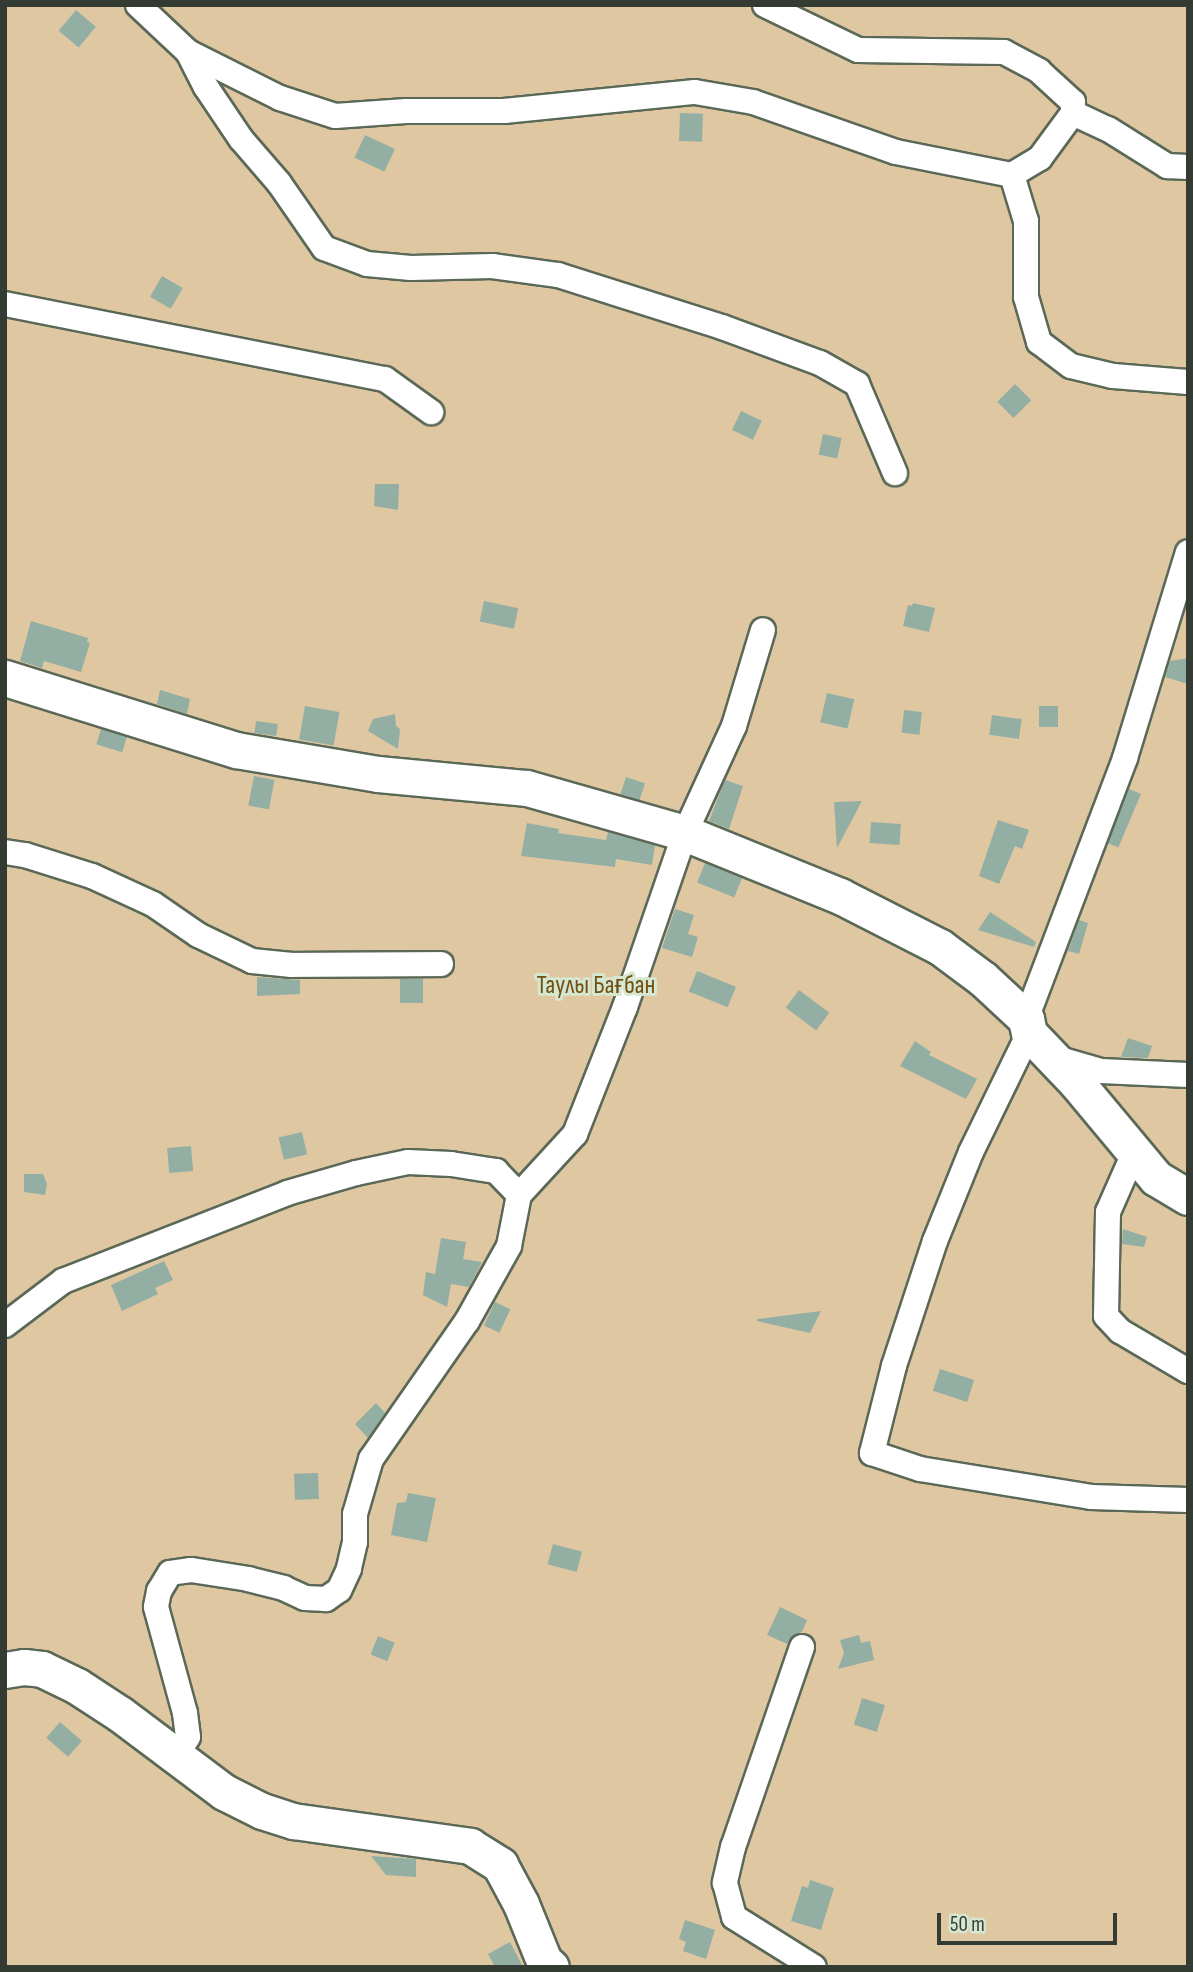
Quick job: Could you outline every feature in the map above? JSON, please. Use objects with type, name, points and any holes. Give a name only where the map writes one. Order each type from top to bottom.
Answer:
[{"type":"street","points":[[138,5],[188,52],[280,98],[335,116],[406,111],[504,111],[695,92],[753,102],[896,152],[1012,175],[1040,158],[1073,113],[1073,102],[1039,71],[1004,52],[946,50],[893,53],[858,50],[765,5]]},
{"type":"street","points":[[188,52],[206,87],[234,129],[279,183],[324,248],[367,264],[411,268],[492,266],[558,275],[722,327],[820,363],[857,384],[879,429],[895,473]]},
{"type":"street","points":[[1073,113],[1108,129],[1167,166],[1188,167]]},
{"type":"street","points":[[1012,175],[1026,221],[1026,297],[1039,342],[1071,366],[1112,376],[1188,383]]},
{"type":"street","points":[[5,304],[385,379],[431,412]]},
{"type":"street","points":[[1188,552],[1035,1036],[971,1152],[935,1241],[897,1355],[872,1453],[891,1462],[919,1469],[1091,1497],[1188,1500]]},
{"type":"street","points":[[176,1756],[188,1737],[185,1713],[156,1607],[159,1591],[170,1573],[191,1570],[249,1579],[285,1588],[305,1598],[326,1599],[339,1590],[349,1569],[355,1542],[355,1514],[370,1459],[473,1311],[509,1246],[519,1195],[575,1134],[625,1007],[685,833],[733,726],[763,629]]},
{"type":"street","points":[[5,678],[236,750],[366,772],[527,788],[685,833],[840,896],[940,947],[984,979],[1156,1178],[1188,1197]]},
{"type":"street","points":[[5,852],[26,855],[92,876],[153,904],[198,935],[252,961],[292,965],[441,964]]},
{"type":"street","points":[[1035,1036],[1101,1071],[1188,1075]]},
{"type":"street","points":[[1134,1153],[1108,1212],[1106,1316],[1120,1332],[1188,1371]]},
{"type":"street","points":[[5,1325],[64,1281],[288,1193],[356,1173],[408,1162],[452,1164],[496,1171],[519,1195]]},
{"type":"street","points":[[802,1647],[733,1847],[725,1883],[734,1917],[814,1967]]},
{"type":"street","points":[[5,1670],[24,1667],[42,1669],[77,1686],[224,1792],[262,1811],[293,1821],[470,1846],[499,1866],[521,1904],[544,1961],[551,1967]]},
{"type":"green space","name":"Таулы Бағбан","points":[[5,5],[1188,5],[1188,1967],[5,1967]]},
{"type":"building","points":[[76,10],[96,27],[79,47],[59,31]]},
{"type":"building","points":[[680,113],[703,114],[702,142],[679,141]]},
{"type":"building","points":[[365,135],[395,149],[384,172],[354,158]]},
{"type":"building","points":[[162,276],[183,288],[171,309],[150,297]]},
{"type":"building","points":[[1015,384],[1031,400],[1014,418],[997,402]]},
{"type":"building","points":[[741,411],[762,421],[753,440],[732,430]]},
{"type":"building","points":[[823,434],[842,438],[837,458],[819,455]]},
{"type":"building","points":[[375,484],[399,484],[398,510],[374,506]]},
{"type":"building","points":[[484,601],[518,608],[514,629],[480,622]]},
{"type":"building","points":[[913,603],[935,608],[929,632],[903,626],[908,605],[912,606]]},
{"type":"building","points":[[31,621],[88,638],[87,642],[90,643],[81,672],[44,661],[42,668],[20,661]]},
{"type":"building","points":[[1188,658],[1188,684],[1165,677],[1170,661]]},
{"type":"building","points":[[160,690],[190,699],[187,714],[157,704]]},
{"type":"building","points":[[827,693],[854,699],[848,729],[820,722]]},
{"type":"building","points":[[305,706],[339,712],[334,746],[299,739]]},
{"type":"building","points":[[1039,706],[1058,706],[1058,727],[1039,727]]},
{"type":"building","points":[[904,710],[922,712],[919,735],[902,733]]},
{"type":"building","points":[[395,714],[396,726],[400,729],[398,749],[368,731],[373,719]]},
{"type":"building","points":[[992,715],[1022,719],[1019,739],[989,735]]},
{"type":"building","points":[[256,721],[278,724],[276,736],[254,733]]},
{"type":"building","points":[[101,729],[127,737],[122,752],[96,744]]},
{"type":"building","points":[[254,776],[275,780],[269,809],[248,805]]},
{"type":"building","points":[[626,777],[645,783],[639,800],[620,794]]},
{"type":"building","points":[[725,780],[743,786],[729,829],[709,821]]},
{"type":"building","points":[[1129,789],[1141,794],[1118,847],[1106,842]]},
{"type":"building","points":[[862,801],[837,848],[834,802]]},
{"type":"building","points":[[998,820],[1029,830],[1022,849],[1015,846],[999,884],[979,876]]},
{"type":"building","points":[[871,822],[901,824],[899,845],[870,843]]},
{"type":"building","points":[[527,823],[559,829],[558,833],[606,840],[608,832],[655,845],[652,865],[616,859],[615,867],[521,856]]},
{"type":"building","points":[[705,863],[742,878],[734,897],[697,882]]},
{"type":"building","points":[[675,909],[694,915],[688,934],[698,937],[692,957],[662,948]]},
{"type":"building","points":[[990,912],[1036,942],[1034,947],[978,930]]},
{"type":"building","points":[[1079,920],[1088,923],[1079,954],[1068,951]]},
{"type":"building","points":[[697,971],[736,987],[728,1007],[689,991]]},
{"type":"building","points":[[257,977],[300,980],[300,994],[257,996]]},
{"type":"building","points":[[400,979],[423,979],[423,1003],[400,1003]]},
{"type":"building","points":[[799,990],[829,1013],[816,1030],[786,1008]]},
{"type":"building","points":[[1128,1038],[1152,1046],[1148,1058],[1121,1057]]},
{"type":"building","points":[[915,1041],[931,1052],[929,1055],[977,1079],[966,1099],[900,1066]]},
{"type":"building","points":[[302,1132],[307,1154],[284,1160],[279,1137]]},
{"type":"building","points":[[191,1146],[193,1171],[169,1173],[167,1148]]},
{"type":"building","points":[[24,1174],[43,1174],[47,1184],[45,1195],[24,1192]]},
{"type":"building","points":[[1123,1229],[1147,1237],[1144,1247],[1122,1244]]},
{"type":"building","points":[[441,1238],[466,1242],[463,1259],[482,1262],[469,1287],[451,1284],[447,1307],[423,1295],[426,1272],[435,1274]]},
{"type":"building","points":[[164,1261],[173,1280],[155,1288],[158,1294],[122,1311],[111,1285]]},
{"type":"building","points":[[495,1302],[510,1309],[499,1333],[484,1326]]},
{"type":"building","points":[[821,1311],[810,1333],[757,1321],[757,1319]]},
{"type":"building","points":[[940,1369],[974,1380],[967,1402],[933,1391]]},
{"type":"building","points":[[376,1403],[385,1413],[368,1438],[355,1424]]},
{"type":"building","points":[[318,1473],[319,1499],[295,1500],[294,1474]]},
{"type":"building","points":[[408,1493],[436,1498],[427,1542],[391,1535],[397,1503],[406,1502]]},
{"type":"building","points":[[553,1544],[582,1552],[577,1572],[548,1564]]},
{"type":"building","points":[[780,1607],[807,1620],[802,1632],[793,1635],[787,1644],[767,1635]]},
{"type":"building","points":[[859,1635],[861,1643],[870,1641],[874,1660],[838,1669],[844,1653],[840,1640]]},
{"type":"building","points":[[378,1636],[395,1643],[387,1661],[371,1655]]},
{"type":"building","points":[[862,1698],[885,1705],[877,1732],[854,1725]]},
{"type":"building","points":[[60,1722],[82,1741],[68,1757],[46,1738]]},
{"type":"building","points":[[371,1856],[416,1859],[416,1877],[386,1875]]},
{"type":"building","points":[[810,1880],[834,1888],[821,1930],[791,1921],[802,1886],[808,1888]]},
{"type":"building","points":[[685,1920],[715,1930],[706,1959],[683,1951],[686,1942],[679,1939]]},
{"type":"building","points":[[510,1942],[523,1967],[495,1967],[488,1954]]}]
